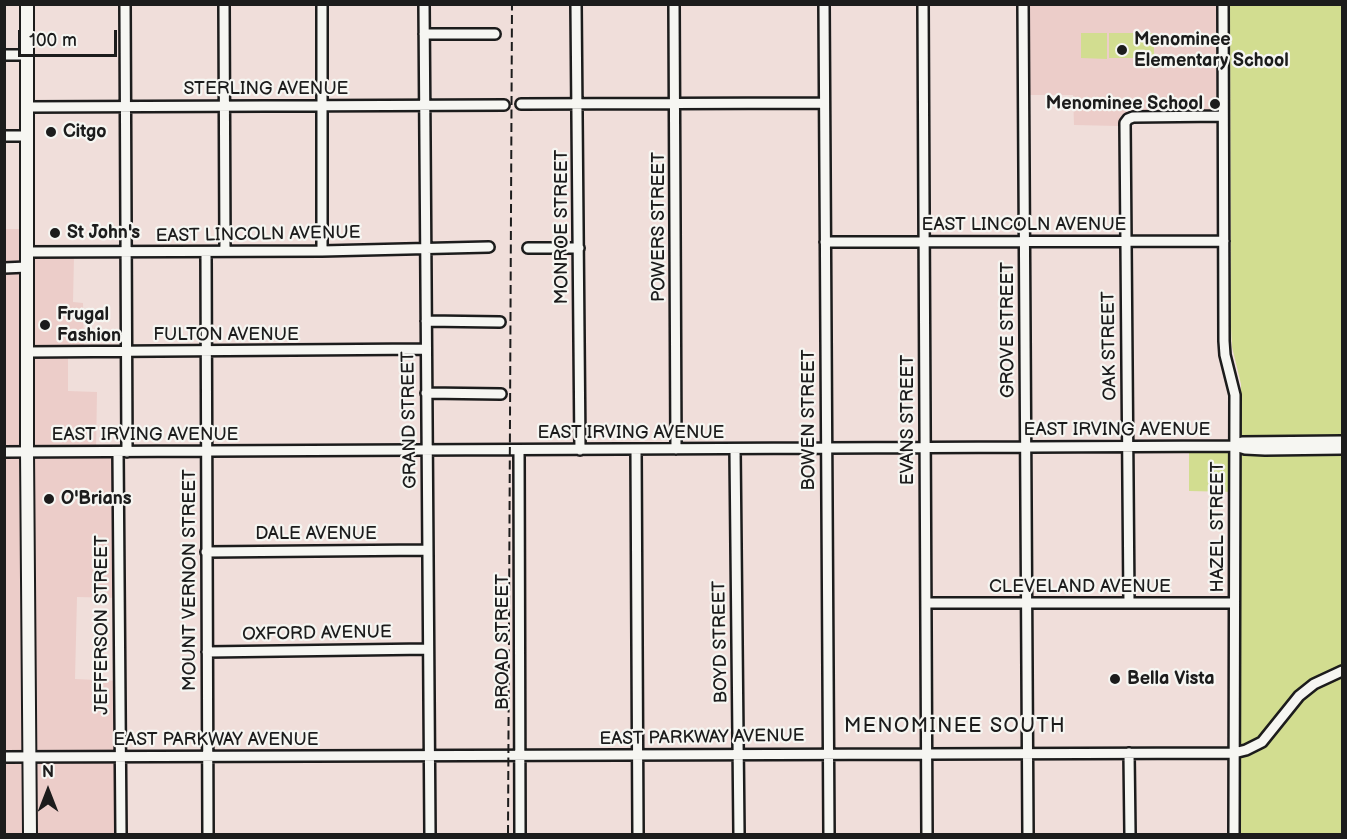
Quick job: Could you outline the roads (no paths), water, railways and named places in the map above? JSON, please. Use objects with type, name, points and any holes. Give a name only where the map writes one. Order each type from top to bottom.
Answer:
[{"type":"main road","points":[[27,4],[30,834]]},
{"type":"street","name":"JEFFERSON STREET","points":[[121,834],[119,757],[122,452],[126,352],[125,4]]},
{"type":"street","points":[[224,4],[225,251]]},
{"type":"street","points":[[322,4],[322,251]]},
{"type":"street","name":"GRAND STREET","points":[[424,4],[430,834]]},
{"type":"street","name":"MONROE STREET","points":[[576,4],[580,450]]},
{"type":"street","name":"POWERS STREET","points":[[674,4],[676,449]]},
{"type":"street","name":"BOWEN STREET","points":[[824,4],[829,834]]},
{"type":"street","name":"EVANS STREET","points":[[923,4],[927,834]]},
{"type":"street","name":"GROVE STREET","points":[[1023,4],[1028,834]]},
{"type":"street","name":"HAZEL STREET","points":[[1223,4],[1224,341],[1225,355],[1234,387],[1235,446],[1234,834]]},
{"type":"street","points":[[424,34],[495,34]]},
{"type":"street","points":[[4,55],[28,54]]},
{"type":"street","points":[[521,104],[824,103]]},
{"type":"street","name":"STERLING AVENUE","points":[[28,107],[504,105]]},
{"type":"street","name":"OAK STREET","points":[[1129,603],[1125,123],[1130,118],[1136,117],[1223,116]]},
{"type":"street","points":[[4,136],[28,136]]},
{"type":"street","name":"EAST LINCOLN AVENUE","points":[[825,242],[1224,241]]},
{"type":"street","name":"EAST LINCOLN AVENUE","points":[[27,252],[206,253],[489,247]]},
{"type":"street","points":[[528,248],[579,248]]},
{"type":"street","name":"MOUNT VERNON STREET","points":[[206,253],[208,834]]},
{"type":"street","points":[[4,268],[27,267]]},
{"type":"street","points":[[426,321],[500,322]]},
{"type":"street","name":"FULTON AVENUE","points":[[27,352],[426,349]]},
{"type":"street","points":[[426,393],[501,394]]},
{"type":"street","name":"EAST IRVING AVENUE","points":[[1235,446],[1242,442],[1342,441]]},
{"type":"street","name":"EAST IRVING AVENUE","points":[[4,452],[1235,446],[1265,450],[1342,449]]},
{"type":"street","points":[[636,449],[638,834]]},
{"type":"street","name":"BOYD STREET","points":[[735,449],[739,834]]},
{"type":"street","name":"BROAD STREET","points":[[519,450],[520,834]]},
{"type":"street","name":"DALE AVENUE","points":[[206,552],[427,550]]},
{"type":"street","name":"CLEVELAND AVENUE","points":[[926,603],[1234,603]]},
{"type":"street","name":"OXFORD AVENUE","points":[[207,652],[428,649]]},
{"type":"street","name":"EAST PARKWAY AVENUE","points":[[4,758],[1234,753],[1262,742],[1299,696],[1314,684],[1342,671]]},
{"type":"street","points":[[1129,753],[1130,834]]},
{"type":"railway","points":[[508,834],[512,4]]},
{"type":"place","name":"Menominee Elementary School","points":[[1122,50]]},
{"type":"place","name":"Menominee School","points":[[1215,104]]},
{"type":"place","name":"Citgo","points":[[51,132]]},
{"type":"place","name":"St John's","points":[[55,233]]},
{"type":"place","name":"Frugal Fashion","points":[[45,325]]},
{"type":"place","name":"O'Brians","points":[[49,499]]},
{"type":"place","name":"Bella Vista","points":[[1115,679]]},
{"type":"district","name":"MENOMINEE SOUTH","points":[[955,727]]}]
